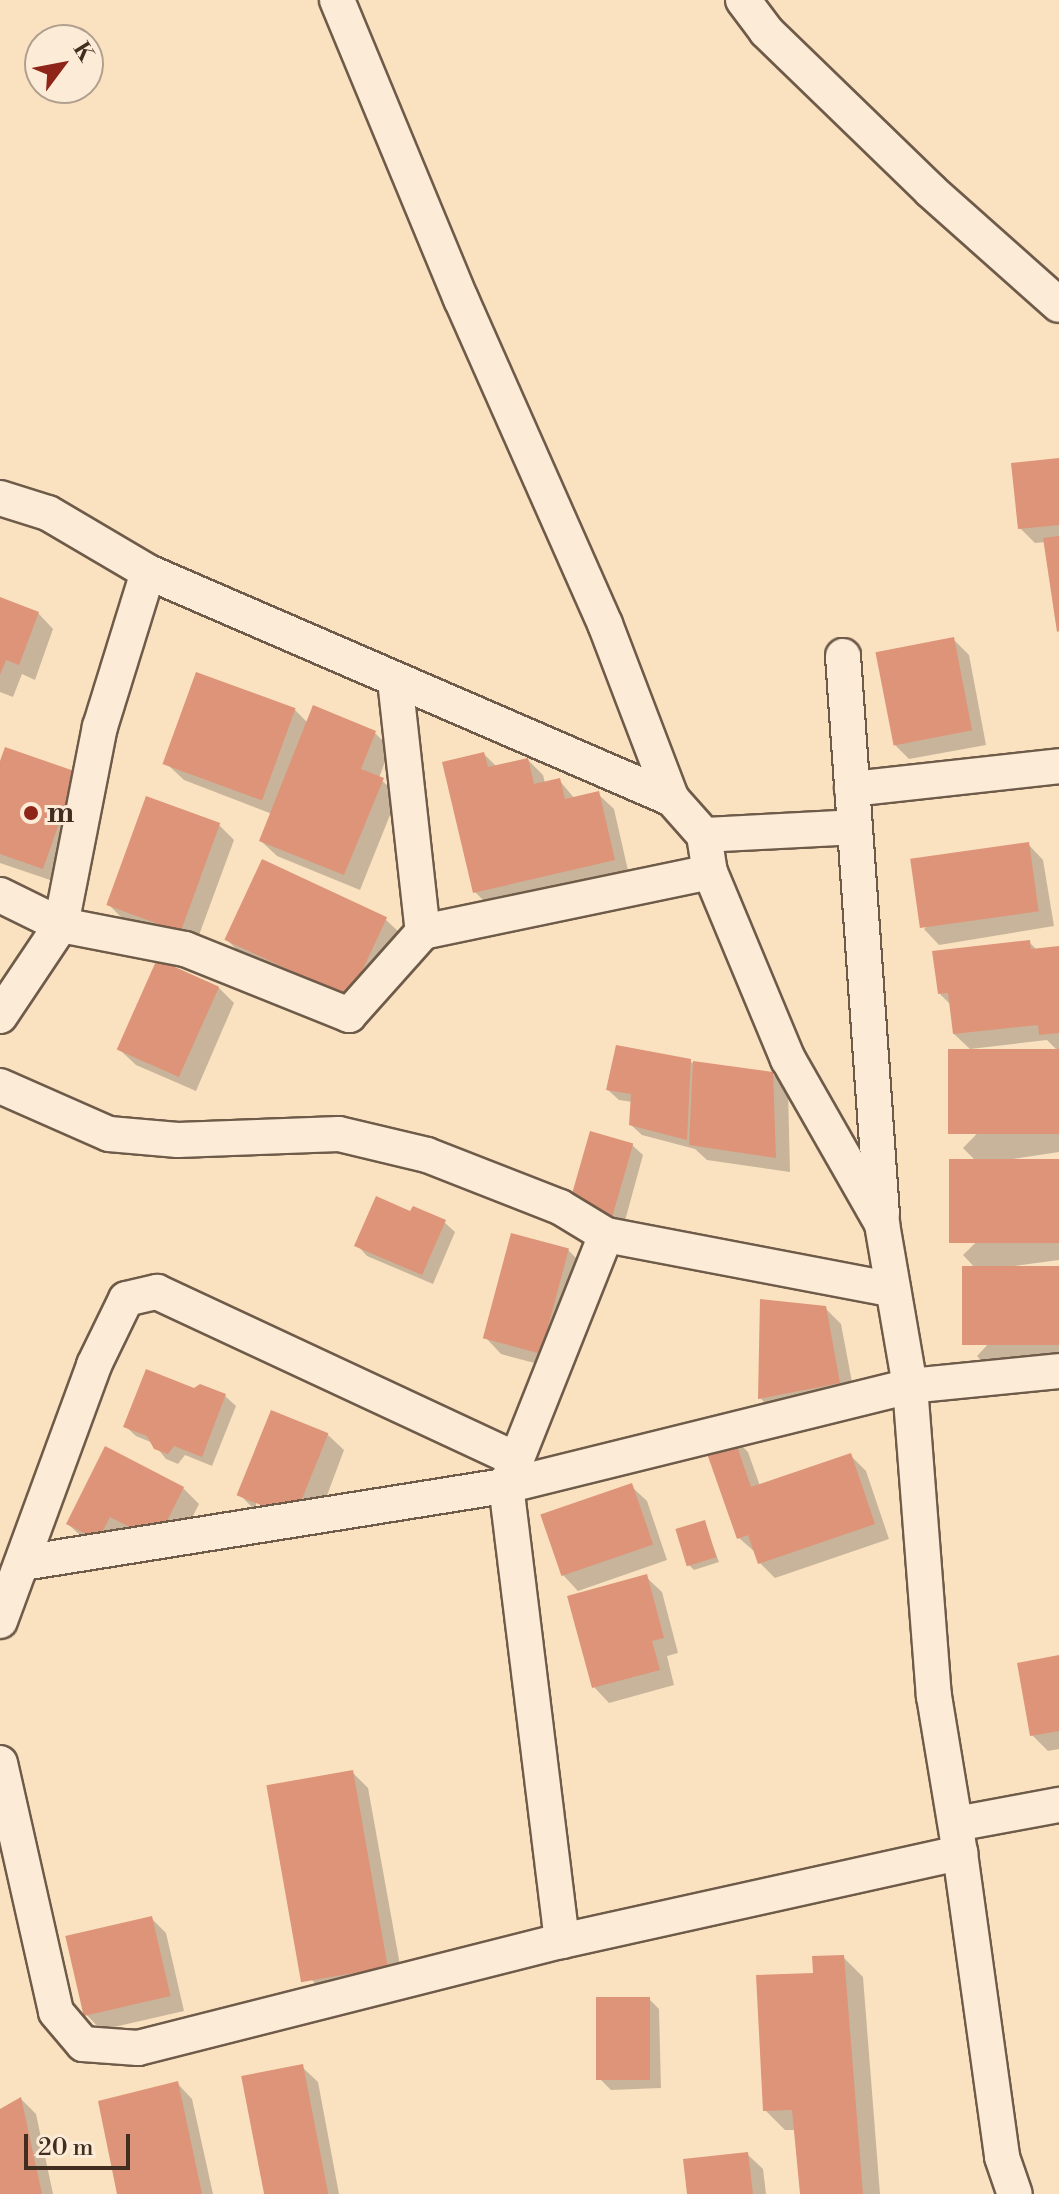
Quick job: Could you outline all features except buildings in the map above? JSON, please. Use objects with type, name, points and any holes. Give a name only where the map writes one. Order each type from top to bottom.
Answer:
[{"type":"street","points":[[337,0],[461,299],[605,624],[672,799],[704,835],[710,872],[788,1059],[882,1224]]},
{"type":"street","points":[[743,0],[766,31],[920,180],[1059,305]]},
{"type":"street","points":[[0,498],[48,513],[148,572],[672,799]]},
{"type":"street","points":[[0,1016],[61,925],[100,727],[148,572]]},
{"type":"street","points":[[843,656],[882,1224],[910,1386],[934,1696],[958,1838],[1002,2157],[1015,2194]]},
{"type":"street","points":[[395,680],[423,932]]},
{"type":"street","points":[[852,789],[1059,766]]},
{"type":"street","points":[[704,835],[855,827]]},
{"type":"street","points":[[0,895],[61,925],[185,949],[349,1015],[423,932],[710,872]]},
{"type":"street","points":[[0,1086],[109,1134],[178,1140],[339,1134],[412,1151],[560,1207],[606,1235],[893,1290]]},
{"type":"street","points":[[562,1941],[510,1472],[571,1330],[606,1235]]},
{"type":"street","points":[[0,1621],[94,1365],[126,1299],[157,1292],[510,1472]]},
{"type":"street","points":[[23,1563],[510,1472],[910,1386],[1059,1371]]},
{"type":"street","points":[[0,1763],[56,2012],[83,2044],[138,2048],[958,1838],[1059,1805]]},
{"type":"place","name":"m","points":[[31,813]]}]
